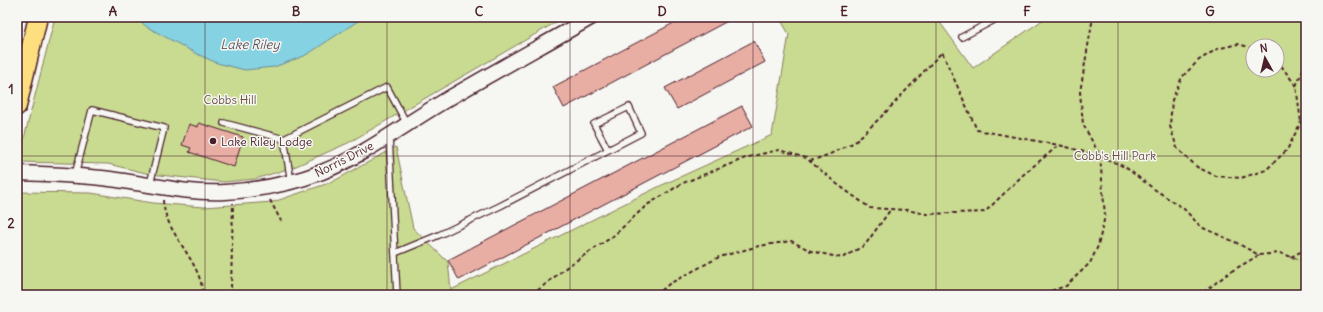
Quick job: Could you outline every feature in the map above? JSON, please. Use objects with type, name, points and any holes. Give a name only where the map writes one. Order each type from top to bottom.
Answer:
[{"type":"main road","points":[[17,106],[38,17]]},
{"type":"street","name":"Norris Drive","points":[[17,173],[75,175],[199,192],[234,192],[292,182],[323,172],[354,157],[407,124],[592,17]]},
{"type":"lane","points":[[962,37],[1000,17]]},
{"type":"lane","points":[[224,123],[284,138],[387,88],[407,124]]},
{"type":"lane","points":[[395,253],[439,235],[500,206],[641,133],[629,107],[594,124],[608,150]]},
{"type":"lane","points":[[75,175],[92,110],[164,128],[157,187]]},
{"type":"lane","points":[[389,135],[397,295]]},
{"type":"lane","points":[[284,138],[292,182]]},
{"type":"path","points":[[1038,295],[1066,286],[1090,263],[1098,246],[1105,216],[1100,156],[1083,124],[1080,92],[1093,17]]},
{"type":"path","points":[[1245,46],[1238,44],[1217,49],[1199,60],[1182,77],[1172,100],[1170,126],[1177,148],[1197,167],[1216,176],[1241,178],[1266,170],[1287,150],[1301,122]]},
{"type":"path","points":[[810,161],[828,155],[855,142],[886,113],[942,52],[978,130],[1060,145],[1100,156],[1125,167],[1184,209],[1201,227],[1235,242],[1258,255]]},
{"type":"path","points":[[1306,63],[1304,64],[1296,86],[1301,122],[1306,135]]},
{"type":"path","points":[[1285,71],[1296,86]]},
{"type":"path","points":[[1301,122],[1306,122]]},
{"type":"path","points":[[532,295],[568,266],[612,237],[647,205],[683,183],[748,157],[779,150],[806,158],[837,184],[870,208],[907,210],[926,214],[985,212],[1024,174],[1060,145]]},
{"type":"path","points":[[157,187],[170,224],[194,265],[203,288],[203,295]]},
{"type":"path","points":[[264,188],[281,221]]},
{"type":"path","points":[[231,288],[234,192]]},
{"type":"path","points":[[656,295],[669,284],[719,257],[759,246],[791,240],[811,251],[842,258],[865,245],[892,209]]},
{"type":"path","points":[[1291,257],[1306,249]]},
{"type":"path","points":[[1200,295],[1230,272],[1258,255],[1280,254],[1306,262]]},
{"type":"green space","name":"Cobbs Hill","points":[[55,17],[565,17],[348,143],[294,167],[255,179],[224,182],[150,174],[108,164],[18,162]]},
{"type":"green space","name":"Cobb's Hill Park","points":[[779,17],[936,17],[973,68],[1047,17],[1306,17],[1306,295],[17,295],[18,192],[91,193],[153,203],[204,207],[273,202],[332,182],[396,147],[413,228],[448,262],[451,290],[660,186],[772,135],[789,34]]},
{"type":"water","name":"Lake Riley","points":[[135,17],[364,17],[304,56],[274,67],[245,70],[217,63],[197,54],[147,27]]},
{"type":"building","points":[[685,17],[735,17],[564,108],[553,87]]},
{"type":"building","points":[[754,41],[765,62],[677,109],[665,88]]},
{"type":"building","points":[[742,106],[753,126],[459,280],[448,260]]},
{"type":"building","name":"Lake Riley Lodge","points":[[199,123],[243,137],[234,167],[189,152],[191,148],[182,145],[189,124],[198,127]]},
{"type":"place","name":"Lake Riley Lodge","points":[[213,141]]}]
